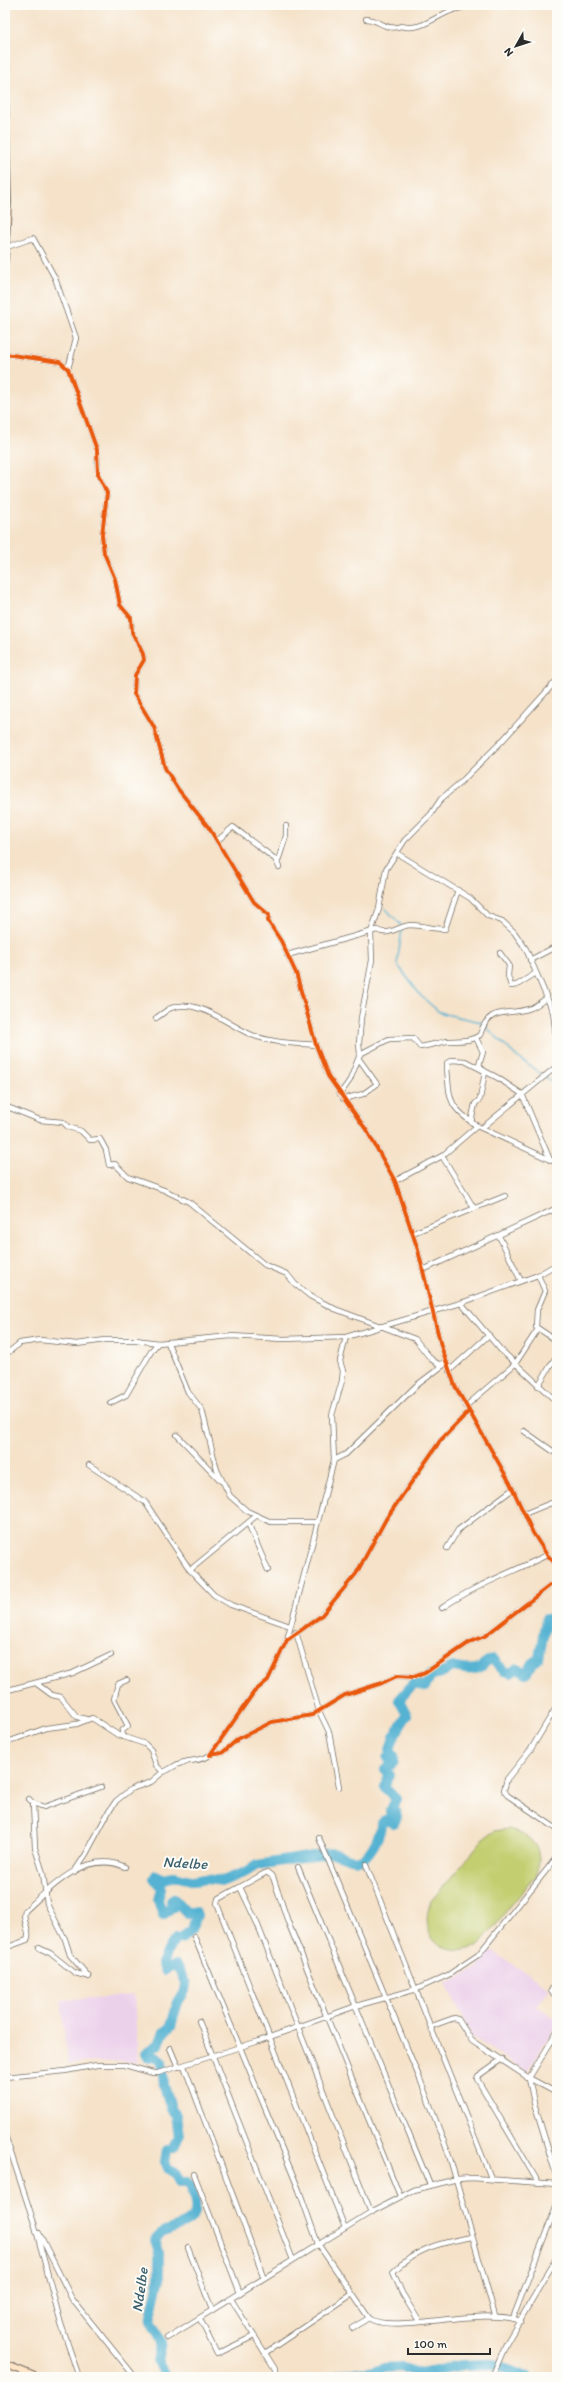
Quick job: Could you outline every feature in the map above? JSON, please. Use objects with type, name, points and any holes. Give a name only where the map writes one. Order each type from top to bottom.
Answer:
[{"type":"main road","points":[[5,48],[5,67]]},
{"type":"main road","points":[[5,100],[7,248],[5,260]]},
{"type":"main road","points":[[5,2364],[37,2377]]},
{"type":"street","points":[[366,19],[389,28],[394,29],[401,26],[408,28],[420,26],[448,12],[472,5]]},
{"type":"street","points":[[5,233],[7,248],[33,238],[55,278],[76,338],[68,369]]},
{"type":"street","points":[[5,354],[60,362],[68,369],[97,450],[98,474],[108,493],[102,536],[104,553],[115,580],[120,605],[131,618],[132,632],[143,654],[144,660],[135,675],[134,694],[158,735],[165,768],[178,789],[198,811],[254,902],[269,915],[268,921],[281,941],[296,973],[316,1045],[328,1076],[367,1131],[395,1181],[413,1232],[449,1371],[466,1406],[513,1490],[546,1555],[557,1565]]},
{"type":"street","points":[[340,1094],[359,1057],[362,1018],[372,960],[372,932],[379,909],[386,869],[398,854],[405,840],[431,814],[441,799],[462,781],[502,741],[557,680]]},
{"type":"street","points":[[279,867],[278,861],[286,836],[286,826]]},
{"type":"street","points":[[217,841],[233,827],[278,861]]},
{"type":"street","points":[[398,854],[418,868],[470,898],[488,916],[502,921],[514,932],[526,949],[553,1012],[557,1045]]},
{"type":"street","points":[[287,956],[347,937],[377,930],[383,934],[411,925],[445,929],[458,890]]},
{"type":"street","points":[[530,960],[557,946]]},
{"type":"street","points":[[500,953],[509,965],[508,976],[511,986],[517,985],[536,974]]},
{"type":"street","points":[[359,1057],[389,1039],[413,1038],[420,1047],[440,1044],[447,1041],[462,1041],[476,1038],[480,1035],[484,1024],[496,1014],[530,1008],[547,998]]},
{"type":"street","points":[[156,1018],[172,1008],[191,1007],[208,1012],[252,1035],[280,1042],[316,1045]]},
{"type":"street","points":[[476,1038],[483,1052],[479,1065],[485,1072]]},
{"type":"street","points":[[344,1100],[363,1094],[377,1084],[359,1057]]},
{"type":"street","points":[[550,1160],[522,1094],[498,1078],[465,1062],[452,1060],[447,1063],[452,1103],[471,1122],[477,1126],[482,1128],[550,1160],[557,1163]]},
{"type":"street","points":[[482,1128],[557,1066]]},
{"type":"street","points":[[471,1122],[475,1104],[480,1099],[485,1072]]},
{"type":"street","points":[[5,1106],[40,1120],[62,1122],[68,1127],[81,1130],[90,1140],[100,1139],[106,1150],[110,1165],[115,1164],[128,1177],[164,1190],[189,1202],[266,1265],[287,1274],[295,1284],[310,1296],[335,1309],[415,1339],[431,1359],[438,1364],[447,1363]]},
{"type":"street","points":[[395,1181],[442,1156],[477,1126]]},
{"type":"street","points":[[442,1156],[474,1208]]},
{"type":"street","points":[[413,1232],[505,1196]]},
{"type":"street","points":[[423,1270],[500,1236],[557,1208]]},
{"type":"street","points":[[500,1236],[520,1281]]},
{"type":"street","points":[[5,1356],[20,1343],[40,1340],[77,1344],[105,1340],[136,1340],[158,1344],[231,1336],[283,1338],[346,1337],[461,1303],[538,1275],[557,1264]]},
{"type":"street","points":[[538,1275],[545,1291],[537,1310],[535,1322],[538,1330],[557,1341]]},
{"type":"street","points":[[461,1303],[515,1364],[557,1402]]},
{"type":"street","points":[[466,1406],[515,1364],[538,1330]]},
{"type":"street","points":[[449,1371],[489,1335]]},
{"type":"street","points":[[210,1755],[254,1692],[268,1680],[287,1640],[316,1522],[334,1460],[332,1415],[342,1381],[343,1372],[340,1361],[346,1337]]},
{"type":"street","points":[[168,1343],[188,1392],[202,1410],[218,1470],[230,1496],[256,1516],[271,1522],[316,1522]]},
{"type":"street","points":[[110,1403],[126,1395],[152,1350],[158,1344]]},
{"type":"street","points":[[538,1386],[557,1355]]},
{"type":"street","points":[[334,1460],[346,1454],[417,1385],[447,1363]]},
{"type":"street","points":[[287,1640],[296,1632],[321,1616],[356,1574],[386,1518],[440,1441],[469,1411]]},
{"type":"street","points":[[524,1431],[557,1454]]},
{"type":"street","points":[[177,1435],[225,1485]]},
{"type":"street","points":[[89,1465],[145,1502],[190,1570],[214,1595],[231,1605],[290,1626]]},
{"type":"street","points":[[447,1548],[458,1530],[513,1490]]},
{"type":"street","points":[[524,1514],[551,1503],[557,1505]]},
{"type":"street","points":[[190,1570],[256,1516]]},
{"type":"street","points":[[248,1522],[268,1570]]},
{"type":"street","points":[[442,1608],[479,1584],[510,1574],[546,1555]]},
{"type":"street","points":[[74,1872],[86,1854],[108,1812],[116,1801],[130,1789],[151,1782],[163,1772],[170,1770],[180,1763],[203,1759],[210,1755],[222,1753],[238,1739],[272,1722],[303,1718],[319,1711],[345,1695],[382,1683],[397,1676],[414,1677],[425,1673],[470,1642],[486,1636],[557,1580]]},
{"type":"street","points":[[296,1632],[319,1711],[329,1732],[338,1787]]},
{"type":"street","points":[[5,1684],[6,1691],[37,1684],[73,1673],[110,1655]]},
{"type":"street","points":[[123,1737],[122,1730],[126,1728],[127,1724],[114,1699],[118,1684],[127,1680]]},
{"type":"street","points":[[37,1684],[52,1694],[61,1697],[77,1717],[86,1719]]},
{"type":"street","points":[[557,1706],[531,1749],[507,1779],[504,1790],[507,1795],[557,1829]]},
{"type":"street","points":[[5,1742],[46,1728],[76,1724],[92,1718],[123,1737],[145,1744],[151,1750],[156,1765],[163,1772]]},
{"type":"street","points":[[39,1948],[50,1953],[75,1973],[87,1976],[70,1954],[65,1939],[49,1911],[44,1894],[43,1873],[35,1848],[31,1801],[44,1807],[101,1787]]},
{"type":"street","points":[[319,1838],[420,2079],[457,2179],[494,2315]]},
{"type":"street","points":[[5,2077],[65,2071],[97,2065],[125,2065],[153,2074],[158,2073],[239,2048],[356,2006],[417,1989],[448,1975],[478,1955],[557,1857]]},
{"type":"street","points":[[5,1948],[27,1940],[29,1934],[24,1914],[44,1894],[74,1872],[94,1862],[106,1861],[125,1867]]},
{"type":"street","points":[[366,1865],[432,2026],[491,2178]]},
{"type":"street","points":[[298,1867],[430,2185]]},
{"type":"street","points":[[345,2228],[217,1904],[218,1899],[267,1872],[273,1877],[288,1922],[400,2196]]},
{"type":"street","points":[[240,1886],[298,2027],[371,2212]]},
{"type":"street","points":[[194,1936],[239,2048],[299,2190],[318,2244],[351,2295],[369,2318],[376,2322],[402,2324],[419,2321],[494,2315],[521,2321]]},
{"type":"street","points":[[557,1980],[551,1991],[557,1996]]},
{"type":"street","points":[[432,2026],[454,2018],[458,2019],[463,2025],[468,2038],[529,2078],[557,2093]]},
{"type":"street","points":[[199,2021],[293,2260]]},
{"type":"street","points":[[557,2032],[529,2078],[534,2103],[557,2178]]},
{"type":"street","points":[[170,2048],[178,2067]]},
{"type":"street","points":[[502,2059],[478,2076],[477,2079],[538,2182]]},
{"type":"street","points":[[184,2066],[264,2278]]},
{"type":"street","points":[[5,2135],[35,2226],[61,2324],[79,2377]]},
{"type":"street","points":[[194,2174],[240,2293]]},
{"type":"street","points":[[167,2338],[200,2319],[318,2244],[400,2196],[430,2185],[457,2179],[491,2178],[557,2184]]},
{"type":"street","points":[[513,2318],[557,2204]]},
{"type":"street","points":[[35,2226],[72,2299],[135,2377]]},
{"type":"street","points":[[419,2321],[402,2293],[393,2272],[423,2249],[438,2243],[472,2237]]},
{"type":"street","points":[[188,2248],[212,2310]]},
{"type":"street","points":[[492,2376],[496,2365],[557,2257]]},
{"type":"street","points":[[265,2353],[351,2295]]},
{"type":"street","points":[[231,2299],[275,2369],[275,2377]]},
{"type":"street","points":[[352,2328],[369,2318]]},
{"type":"street","points":[[200,2319],[217,2354],[254,2336]]},
{"type":"shaded area","points":[[491,1950],[549,1988],[537,2006],[557,2020],[557,2024],[527,2072],[472,2037],[446,1983],[476,1969]]},
{"type":"shaded area","points":[[134,1995],[138,2061],[67,2063],[61,2000]]},
{"type":"green space","points":[[508,1829],[524,1835],[535,1845],[539,1859],[535,1876],[478,1946],[465,1950],[444,1948],[436,1943],[430,1935],[428,1914],[431,1901],[484,1838],[495,1831]]},
{"type":"waterway","points":[[385,908],[401,925]]},
{"type":"waterway","points":[[402,929],[397,964],[421,996],[438,1011],[481,1022],[517,1057],[557,1085]]},
{"type":"waterway","name":"Ndelbe","points":[[165,2377],[157,2361],[161,2342],[150,2321],[159,2281],[159,2252],[155,2240],[160,2234],[182,2226],[188,2222],[192,2217],[194,2209],[190,2184],[188,2182],[180,2182],[175,2173],[168,2169],[165,2163],[167,2150],[174,2147],[179,2136],[176,2115],[171,2109],[164,2085],[162,2062],[156,2057],[149,2058],[146,2053],[159,2044],[164,2032],[171,2026],[178,2002],[185,1991],[186,1984],[176,1965],[165,1970],[162,1964],[174,1941],[176,1939],[181,1939],[191,1930],[197,1915],[195,1912],[188,1914],[174,1899],[171,1901],[172,1907],[163,1915],[158,1900],[161,1888],[154,1878],[156,1875],[165,1879],[175,1876],[194,1881],[205,1879],[223,1881],[246,1872],[257,1865],[327,1853],[333,1853],[352,1860],[363,1859],[370,1852],[381,1828],[381,1823],[385,1820],[394,1823],[397,1817],[396,1812],[392,1814],[390,1812],[396,1799],[384,1787],[390,1775],[385,1770],[394,1762],[394,1760],[388,1758],[394,1756],[390,1750],[394,1737],[407,1715],[399,1700],[414,1683],[425,1687],[431,1675],[441,1673],[453,1667],[468,1670],[476,1669],[487,1661],[493,1659],[504,1671],[511,1673],[517,1668],[526,1674],[532,1663],[539,1658],[546,1619],[557,1618]]},
{"type":"waterway","points":[[332,2377],[350,2372],[366,2373],[382,2368],[403,2367],[420,2373],[463,2365],[485,2364],[497,2366],[528,2377]]},
{"type":"waterway","points":[[553,2377],[557,2376]]},
{"type":"cycle path","points":[[5,354],[60,362],[68,369],[97,450],[98,474],[107,493],[102,535],[104,553],[115,579],[120,605],[131,618],[132,632],[143,654],[144,660],[135,675],[134,694],[154,727],[165,768],[178,789],[209,828],[254,902],[269,915],[268,921],[281,941],[296,973],[316,1045],[328,1076],[367,1131],[395,1181],[418,1250],[441,1346],[455,1386],[510,1483],[533,1533],[547,1555],[557,1565]]},
{"type":"cycle path","points":[[469,1411],[440,1441],[386,1519],[356,1574],[321,1616],[287,1640],[268,1680],[254,1692],[210,1755],[222,1753],[238,1739],[272,1722],[312,1715],[345,1695],[382,1683],[397,1676],[414,1677],[425,1673],[470,1642],[485,1636],[557,1580]]}]
